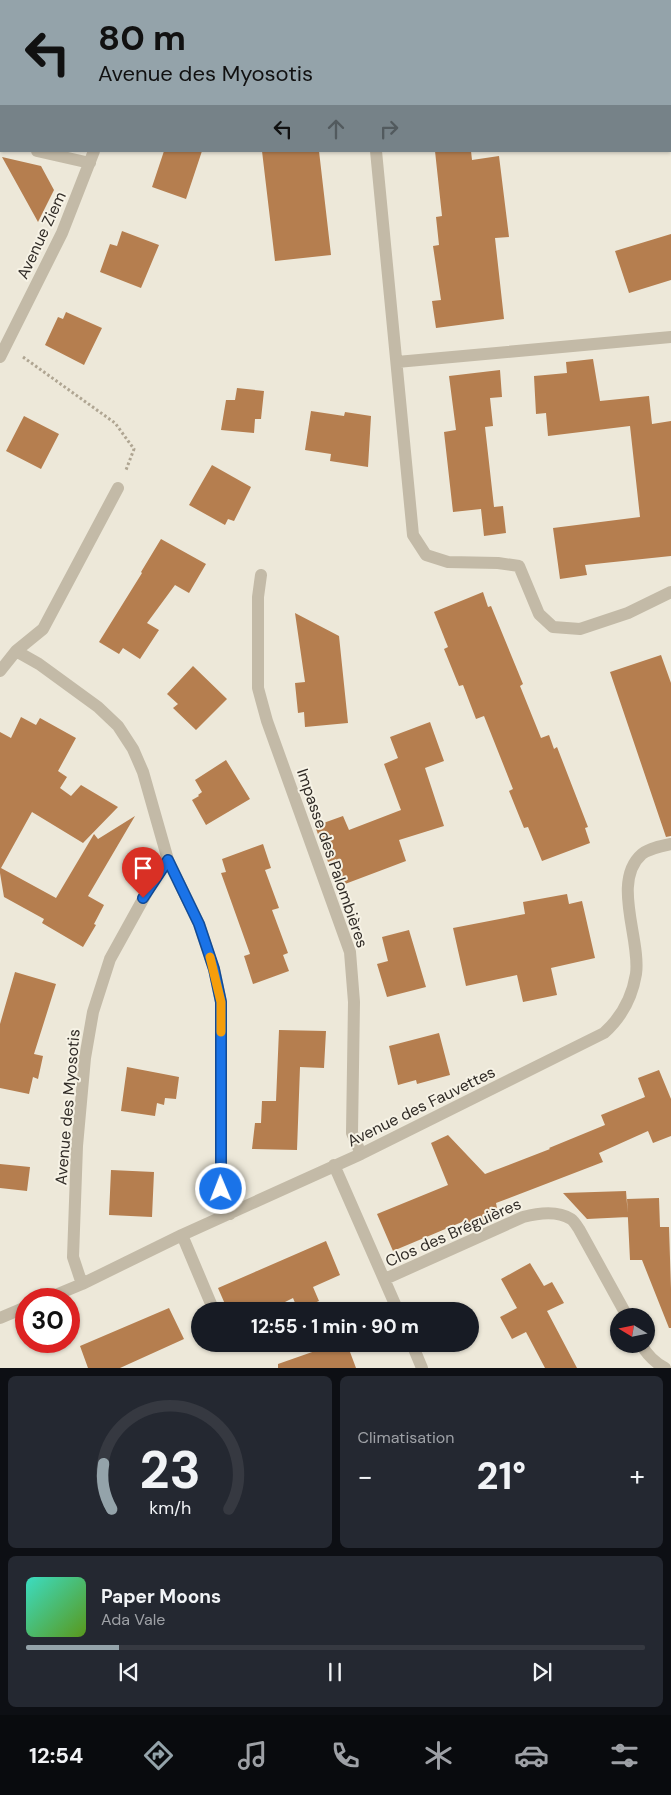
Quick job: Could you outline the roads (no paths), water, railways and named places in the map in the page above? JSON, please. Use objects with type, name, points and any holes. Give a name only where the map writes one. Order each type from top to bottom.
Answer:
[{"type":"street","points":[[46,152],[92,157]]},
{"type":"street","points":[[376,152],[413,535],[426,555],[448,562],[498,563],[519,566],[539,614],[552,627],[580,629],[628,614],[671,592]]},
{"type":"street","name":"Avenue Ziem","points":[[3,352],[62,233],[92,157]]},
{"type":"street","points":[[396,362],[671,337]]},
{"type":"street","points":[[0,671],[16,651],[43,629],[118,488]]},
{"type":"street","name":"Impasse des Palombières","points":[[261,576],[258,597],[258,688],[267,721],[350,952],[354,1002],[352,1133],[361,1154]]},
{"type":"street","points":[[16,651],[40,664],[98,708],[118,726],[133,749],[143,772],[168,860],[199,924],[214,969],[221,1002],[221,1189],[230,1214]]},
{"type":"street","name":"Avenue des Fauvettes","points":[[72,1288],[182,1235],[361,1154],[604,1033],[624,1011],[631,997],[636,972],[627,890],[631,870],[642,854],[655,847],[671,844]]},
{"type":"street","name":"Avenue des Myosotis","points":[[82,1284],[73,1257],[74,1229],[85,1058],[93,1012],[110,959],[152,883],[168,860]]},
{"type":"street","points":[[334,1166],[394,1302]]},
{"type":"street","name":"Clos des Bréguières","points":[[385,1279],[523,1217],[538,1212],[556,1214],[572,1219],[579,1229],[622,1308]]},
{"type":"street","points":[[182,1235],[210,1302]]},
{"type":"street","points":[[0,1318],[15,1312]]},
{"type":"street","points":[[415,1352],[422,1368]]},
{"type":"street","points":[[647,1353],[656,1363],[665,1368]]}]
